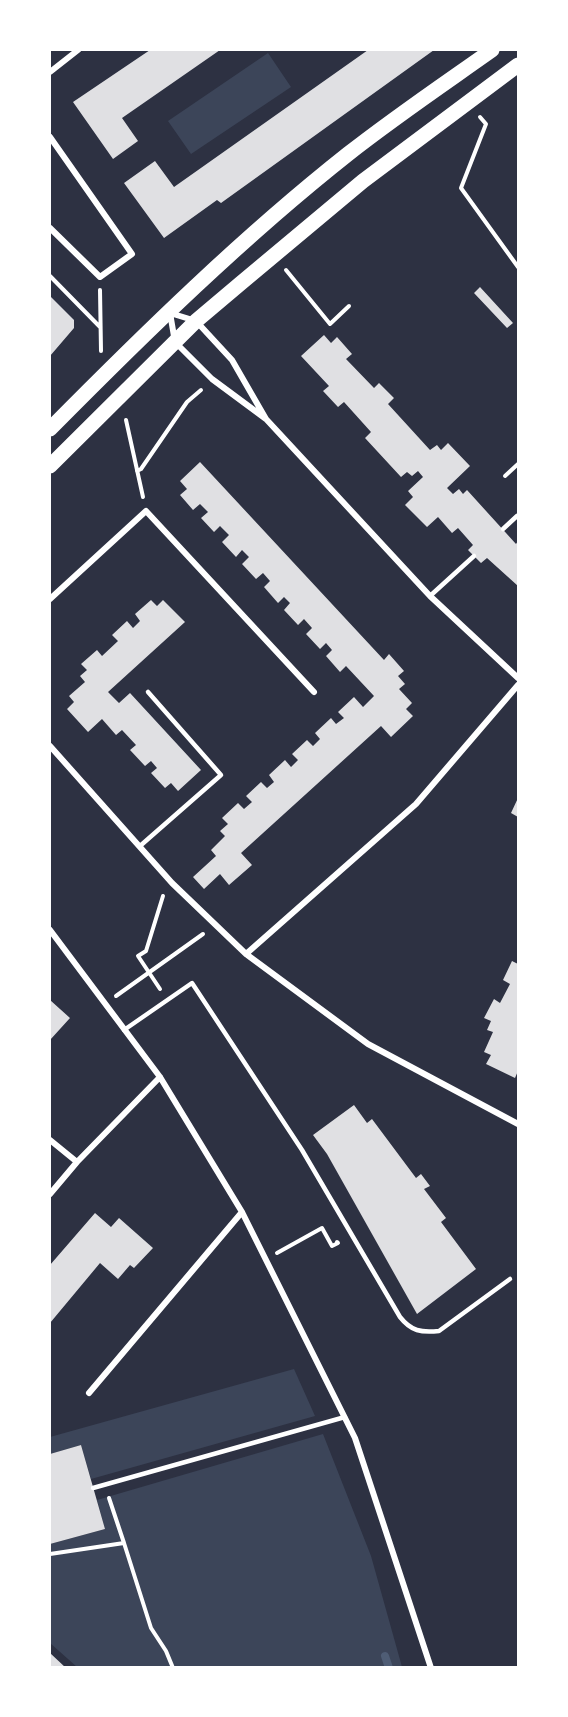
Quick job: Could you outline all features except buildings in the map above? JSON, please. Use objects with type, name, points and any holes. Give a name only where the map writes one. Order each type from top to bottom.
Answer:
[{"type":"main road","points":[[50,429],[255,233],[349,154],[492,50]]},
{"type":"main road","points":[[50,466],[196,321],[363,181],[519,65]]},
{"type":"street","points":[[50,72],[78,50]]},
{"type":"street","points":[[50,137],[132,254],[100,277],[50,228]]},
{"type":"street","points":[[266,419],[232,360],[196,321],[170,313],[175,342],[212,379],[266,419],[430,596],[519,678]]},
{"type":"street","points":[[50,599],[146,511],[315,692]]},
{"type":"street","points":[[246,954],[416,804],[519,685]]},
{"type":"street","points":[[50,746],[172,883],[246,954],[368,1044],[519,1124]]},
{"type":"street","points":[[50,930],[160,1077],[242,1212],[355,1438],[431,1668]]},
{"type":"street","points":[[50,1194],[77,1162],[160,1077]]},
{"type":"street","points":[[50,1140],[77,1162]]},
{"type":"street","points":[[89,1393],[242,1212]]},
{"type":"lane","points":[[503,529],[517,516]]},
{"type":"lane","points":[[430,596],[474,556]]},
{"type":"lane","points":[[140,846],[221,774],[148,692]]},
{"type":"lane","points":[[124,1030],[192,983],[302,1150],[345,1226],[408,1327],[415,1331],[439,1331],[510,1279]]},
{"type":"lane","points":[[93,1488],[345,1417]]},
{"type":"path","points":[[475,110],[486,124],[461,188],[519,267]]},
{"type":"path","points":[[274,256],[330,324],[349,306]]},
{"type":"path","points":[[50,276],[101,328]]},
{"type":"path","points":[[137,471],[141,470],[187,402],[212,379]]},
{"type":"path","points":[[505,476],[519,464]]},
{"type":"path","points":[[167,1000],[138,956],[146,951],[165,891],[172,883]]},
{"type":"path","points":[[105,1004],[215,924]]},
{"type":"path","points":[[266,1259],[322,1228],[332,1246],[338,1243],[332,1233]]},
{"type":"path","points":[[105,1485],[151,1628],[166,1651],[173,1668]]},
{"type":"path","points":[[50,1554],[123,1543]]},
{"type":"shaded area","points":[[268,53],[291,87],[191,154],[168,121]]},
{"type":"shaded area","points":[[294,1369],[315,1416],[91,1479],[81,1445],[50,1454],[50,1437]]},
{"type":"shaded area","points":[[323,1434],[371,1556],[402,1667],[77,1667],[50,1643],[50,1544],[105,1529],[97,1500]]},
{"type":"waterway","points":[[385,1656],[389,1668]]}]
